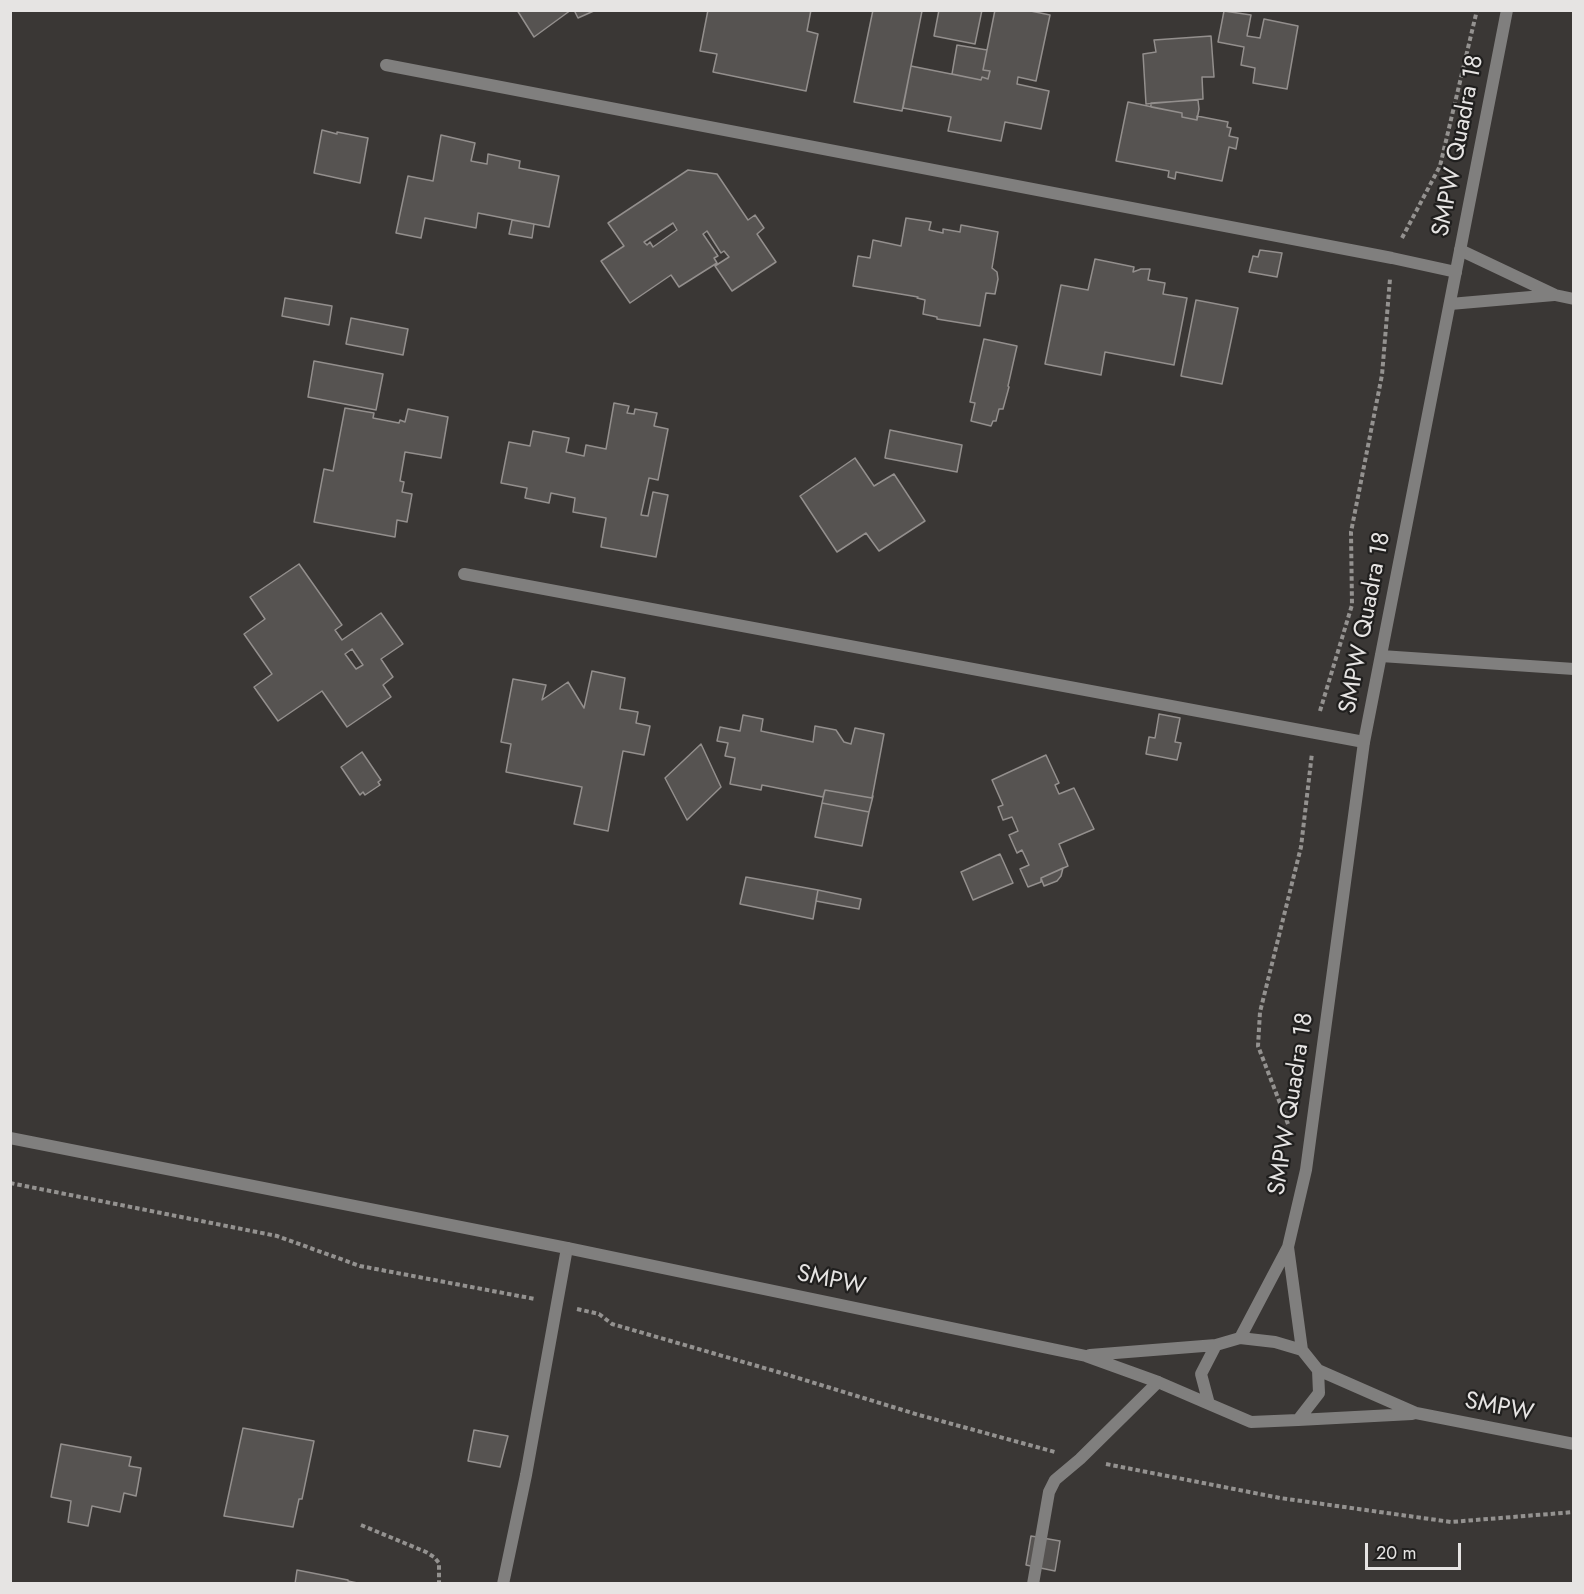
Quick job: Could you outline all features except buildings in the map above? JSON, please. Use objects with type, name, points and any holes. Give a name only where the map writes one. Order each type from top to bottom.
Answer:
[{"type":"street","name":"SMPW Quadra 18","points":[[1240,1338],[1288,1247],[1306,1170],[1364,742],[1507,10]]},
{"type":"street","points":[[386,65],[1456,272]]},
{"type":"street","points":[[1460,250],[1555,295],[1574,299]]},
{"type":"street","points":[[1450,304],[1555,295]]},
{"type":"street","points":[[464,574],[1364,742]]},
{"type":"street","points":[[1381,656],[1574,669]]},
{"type":"street","name":"SMPW","points":[[10,1138],[567,1248],[1086,1356],[1158,1382],[1209,1404]]},
{"type":"street","name":"SMPW Quadra 18","points":[[1288,1247],[1302,1350]]},
{"type":"street","points":[[503,1584],[528,1464],[567,1248]]},
{"type":"street","points":[[1240,1338],[1275,1342],[1302,1350],[1318,1370],[1319,1393],[1298,1420],[1251,1422],[1209,1404],[1201,1374],[1216,1345],[1240,1338]]},
{"type":"street","name":"SMPW","points":[[1086,1356],[1216,1345]]},
{"type":"street","name":"SMPW","points":[[1318,1370],[1416,1413],[1574,1444]]},
{"type":"street","points":[[1033,1584],[1049,1492],[1055,1480],[1080,1459],[1158,1382]]},
{"type":"street","name":"SMPW","points":[[1298,1420],[1416,1413]]},
{"type":"path","points":[[1290,1129],[1258,1046],[1260,1012],[1301,847],[1314,733],[1352,605],[1351,532],[1382,375],[1392,258],[1440,166],[1477,10]]},
{"type":"path","points":[[10,1184],[277,1236],[360,1266],[558,1304],[598,1314],[612,1324],[918,1415],[1080,1459],[1280,1498],[1451,1522],[1574,1512]]},
{"type":"path","points":[[361,1526],[434,1557],[439,1563],[439,1584]]}]
